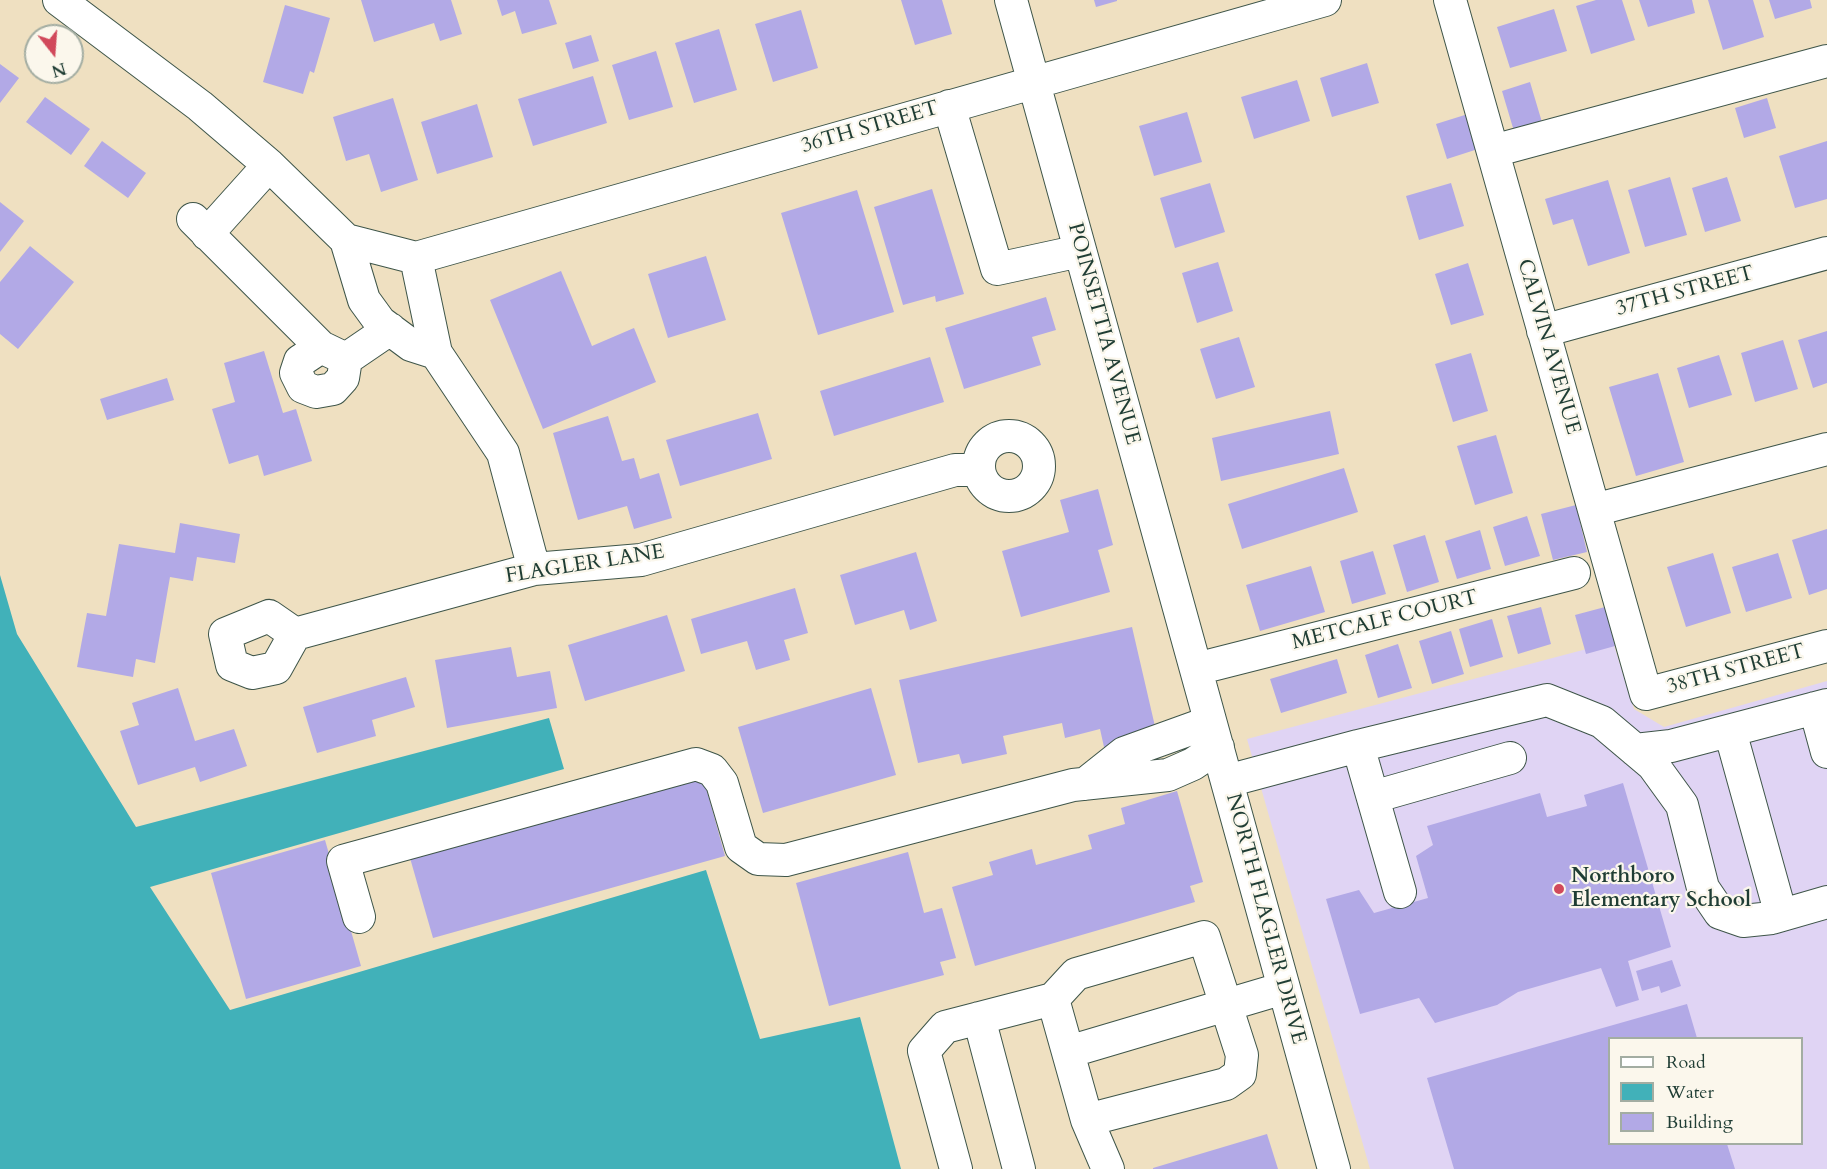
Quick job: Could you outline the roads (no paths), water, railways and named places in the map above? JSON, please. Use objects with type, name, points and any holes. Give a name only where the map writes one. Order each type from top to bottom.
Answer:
[{"type":"street","name":"POINSETTIA AVENUE","points":[[1011,0],[1196,669]]},
{"type":"street","name":"36TH STREET","points":[[416,258],[1033,81],[1227,13],[1325,0]]},
{"type":"street","name":"CALVIN AVENUE","points":[[1450,0],[1646,694]]},
{"type":"street","points":[[69,2],[200,106],[269,165],[346,240],[364,300],[380,322],[411,345],[436,353]]},
{"type":"street","points":[[1492,151],[1827,61]]},
{"type":"street","points":[[949,106],[997,269],[1080,251]]},
{"type":"street","points":[[269,165],[200,226],[333,353],[390,329]]},
{"type":"street","points":[[346,240],[416,258],[436,353],[504,453],[534,569]]},
{"type":"street","name":"37TH STREET","points":[[1543,331],[1827,253]]},
{"type":"street","points":[[1594,510],[1827,449]]},
{"type":"street","name":"FLAGLER LANE","points":[[295,634],[534,569],[641,560],[955,470],[979,470]]},
{"type":"street","name":"METCALF COURT","points":[[1196,669],[1574,573]]},
{"type":"street","name":"38TH STREET","points":[[1646,694],[1827,646]]},
{"type":"street","name":"NORTH FLAGLER DRIVE","points":[[1196,669],[1334,1169]]},
{"type":"street","points":[[1227,781],[1547,700],[1602,722],[1653,765],[1682,805],[1703,888],[1720,913],[1743,921],[1781,915],[1827,902]]},
{"type":"street","points":[[1635,750],[1671,746],[1821,706],[1827,752]]},
{"type":"street","points":[[1730,730],[1781,915]]},
{"type":"street","points":[[359,917],[343,861],[696,764],[712,770],[722,783],[741,847],[758,859],[786,860],[1085,784],[1124,753],[1214,735]]},
{"type":"street","points":[[1358,746],[1400,892]]},
{"type":"street","points":[[1373,797],[1510,758]]},
{"type":"street","points":[[956,1169],[924,1051],[945,1028],[1053,999],[1076,974],[1204,937],[1242,1055],[1240,1074],[1226,1084],[1087,1120]]},
{"type":"street","points":[[1068,1052],[1284,988]]},
{"type":"street","points":[[1053,999],[1087,1120],[1108,1169]]},
{"type":"street","points":[[980,1018],[1019,1169]]},
{"type":"water","points":[[0,575],[17,634],[136,827],[549,718],[564,769],[150,887],[230,1010],[706,870],[760,1039],[860,1017],[901,1169],[0,1169]]},
{"type":"place","name":"Northboro Elementary School","points":[[1559,889]]}]
